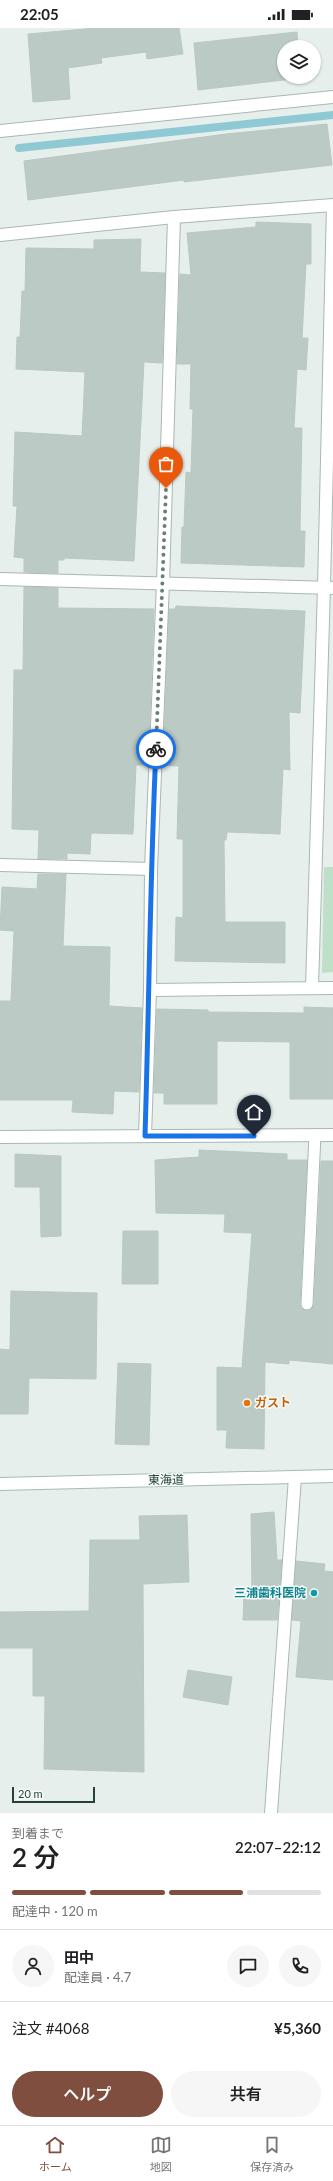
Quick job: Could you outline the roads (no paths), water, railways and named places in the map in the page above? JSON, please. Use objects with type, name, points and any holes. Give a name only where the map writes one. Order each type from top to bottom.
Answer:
[{"type":"street","points":[[0,131],[333,97]]},
{"type":"street","points":[[0,235],[174,217],[333,205],[329,588],[312,988]]},
{"type":"street","points":[[145,1136],[150,990],[151,869],[163,583],[174,217]]},
{"type":"street","points":[[0,579],[329,588]]},
{"type":"street","points":[[0,865],[151,869]]},
{"type":"street","points":[[150,990],[333,988]]},
{"type":"street","points":[[0,1137],[333,1135]]},
{"type":"street","name":"東海道","points":[[0,1484],[333,1476]]},
{"type":"street","points":[[271,1813],[295,1477]]},
{"type":"lane","points":[[307,1304],[316,1135]]},
{"type":"waterway","points":[[19,148],[333,115]]},
{"type":"place","name":"ガスト","points":[[247,1403]]},
{"type":"place","name":"三浦歯科医院","points":[[314,1593]]}]
